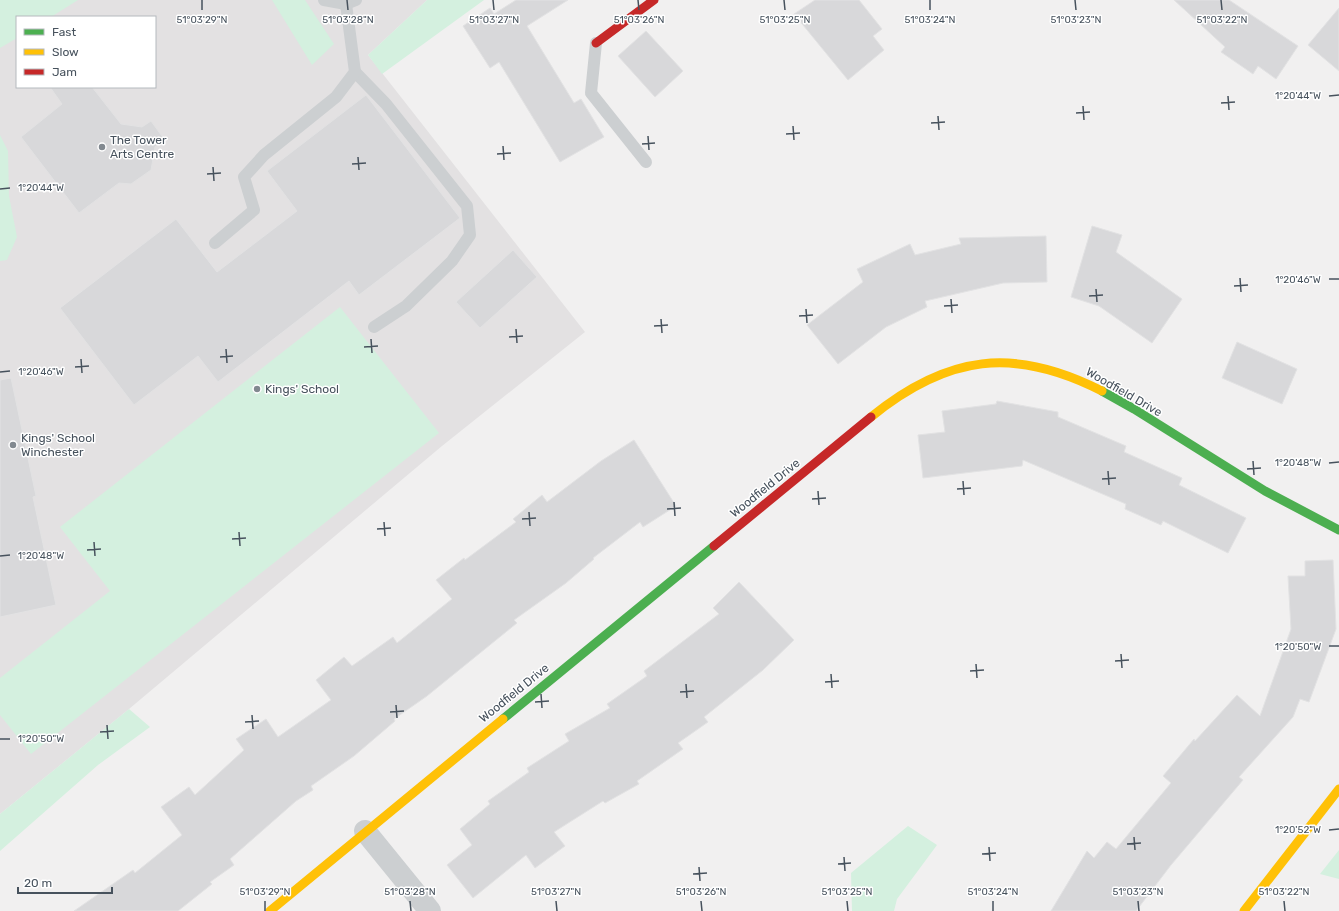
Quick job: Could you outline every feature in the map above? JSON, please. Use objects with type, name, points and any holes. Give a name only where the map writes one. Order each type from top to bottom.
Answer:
[{"type":"street","points":[[596,43],[654,0]]},
{"type":"street","name":"Woodfield Drive","points":[[270,911],[365,831],[885,406],[907,391],[933,377],[983,364],[1014,362],[1078,379],[1111,396],[1275,496],[1339,530]]},
{"type":"street","points":[[1244,911],[1339,789]]},
{"type":"street","points":[[365,831],[430,911]]},
{"type":"lane","points":[[215,243],[254,210],[244,177],[264,155],[336,97],[355,72],[351,2],[324,0]]},
{"type":"lane","points":[[596,43],[590,93],[646,162]]},
{"type":"lane","points":[[355,72],[386,104],[467,206],[470,234],[452,261],[411,301],[374,328]]},
{"type":"shaded area","name":"Kings' School","points":[[0,0],[427,0],[368,55],[585,332],[442,446],[129,709],[0,814]]},
{"type":"green space","points":[[0,0],[78,0],[53,16],[16,16],[16,39],[0,48]]},
{"type":"green space","points":[[272,0],[305,0],[334,44],[312,65]]},
{"type":"green space","points":[[427,0],[484,0],[382,74],[368,55]]},
{"type":"green space","points":[[0,135],[8,151],[9,196],[17,237],[7,260],[0,261]]},
{"type":"green space","points":[[340,307],[439,433],[31,754],[0,715],[0,678],[110,591],[60,527]]},
{"type":"green space","points":[[129,709],[150,727],[98,765],[0,851],[0,814]]},
{"type":"green space","points":[[908,826],[937,845],[897,899],[894,911],[852,911],[851,873]]},
{"type":"green space","points":[[1339,850],[1339,879],[1320,874]]},
{"type":"building","points":[[516,0],[568,0],[527,26],[574,103],[581,99],[604,137],[560,162],[499,62],[490,68],[463,26],[490,8],[494,14]]},
{"type":"building","points":[[815,0],[859,0],[882,29],[873,36],[884,50],[848,80],[794,14]]},
{"type":"building","points":[[1174,0],[1229,0],[1298,46],[1276,79],[1258,66],[1253,74],[1221,52],[1225,47]]},
{"type":"building","points":[[1339,8],[1339,71],[1308,45]]},
{"type":"building","points":[[646,31],[683,71],[655,97],[618,56]]},
{"type":"building","points":[[51,88],[93,88],[121,124],[142,127],[151,121],[164,139],[155,147],[151,170],[131,184],[119,183],[79,213],[21,137],[62,104]]},
{"type":"building","points":[[366,95],[460,218],[359,295],[349,281],[218,382],[198,356],[134,405],[60,308],[176,219],[217,272],[297,211],[267,171]]},
{"type":"building","points":[[1092,226],[1122,235],[1116,252],[1182,299],[1152,343],[1099,306],[1071,297]]},
{"type":"building","points":[[1046,236],[1047,282],[1003,283],[925,301],[927,307],[886,327],[838,364],[807,325],[863,282],[857,269],[910,244],[915,255],[961,244],[959,238]]},
{"type":"building","points":[[513,250],[537,277],[480,328],[456,302]]},
{"type":"building","points":[[1237,342],[1297,369],[1282,404],[1222,378]]},
{"type":"building","points":[[11,378],[36,496],[33,497],[56,605],[0,617],[0,380]]},
{"type":"building","points":[[997,401],[1058,412],[1058,417],[1126,446],[1124,452],[1182,478],[1179,485],[1246,518],[1228,553],[1163,521],[1161,525],[1125,509],[1126,504],[1023,460],[1022,466],[923,478],[918,435],[945,432],[942,411],[996,404]]},
{"type":"building","points":[[634,440],[676,506],[643,527],[640,522],[593,558],[594,559],[566,583],[514,620],[517,623],[427,696],[394,719],[395,721],[354,756],[311,786],[313,790],[296,801],[230,859],[234,865],[210,882],[212,884],[178,911],[74,911],[133,870],[135,873],[182,835],[161,807],[189,787],[195,795],[244,750],[236,739],[266,719],[278,737],[331,700],[316,680],[344,657],[352,666],[393,637],[397,643],[452,599],[436,580],[464,558],[465,560],[516,522],[513,519],[542,495],[547,502],[601,461]]},
{"type":"building","points":[[1333,560],[1336,629],[1309,702],[1300,699],[1293,717],[1239,777],[1243,780],[1171,865],[1136,911],[1051,911],[1087,851],[1094,858],[1107,842],[1116,849],[1171,783],[1163,776],[1194,739],[1195,741],[1237,695],[1260,716],[1291,629],[1288,576],[1305,576],[1305,561]]},
{"type":"building","points":[[739,582],[794,640],[763,670],[704,717],[708,722],[678,743],[683,749],[637,781],[639,784],[605,803],[603,801],[554,832],[565,846],[535,868],[526,855],[473,898],[447,865],[472,845],[460,829],[490,804],[488,801],[529,772],[527,768],[569,741],[565,734],[610,708],[607,704],[647,676],[644,671],[719,614],[713,608]]},
{"type":"traffic: fast","points":[[1102,391],[1134,409],[1265,491],[1339,530]]},
{"type":"traffic: fast","points":[[503,719],[714,546]]},
{"type":"traffic: slow","points":[[871,417],[899,396],[927,380],[954,370],[982,364],[1010,363],[1039,367],[1070,377],[1102,391]]},
{"type":"traffic: slow","points":[[270,911],[503,719]]},
{"type":"traffic: slow","points":[[1244,911],[1339,789]]},
{"type":"traffic: jam","points":[[596,43],[654,0]]},
{"type":"traffic: jam","points":[[714,546],[871,417]]},
{"type":"place","name":"The Tower Arts Centre","points":[[102,147]]},
{"type":"place","name":"Kings' School","points":[[257,389]]},
{"type":"place","name":"Kings' School Winchester","points":[[13,445]]}]
